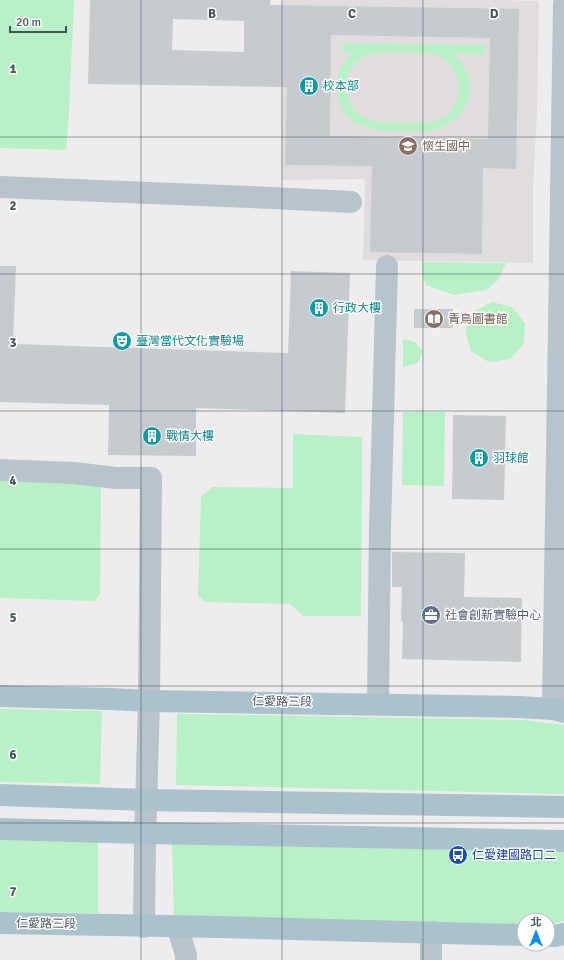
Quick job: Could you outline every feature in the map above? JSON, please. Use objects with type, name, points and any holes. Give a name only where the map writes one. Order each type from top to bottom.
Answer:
[{"type":"main road","name":"仁愛路三段","points":[[0,696],[149,701],[518,707],[559,711]]},
{"type":"main road","points":[[0,794],[146,800],[564,807]]},
{"type":"main road","points":[[0,829],[145,838],[564,841]]},
{"type":"main road","name":"仁愛路三段","points":[[0,923],[516,935]]},
{"type":"street","points":[[559,711],[564,4]]},
{"type":"street","points":[[0,187],[351,202]]},
{"type":"street","points":[[378,704],[380,528],[388,266]]},
{"type":"street","points":[[0,470],[74,473],[116,478],[151,478],[149,701],[144,927]]},
{"type":"street","points":[[0,839],[145,838],[564,852]]},
{"type":"street","points":[[177,926],[186,955],[186,960]]},
{"type":"street","points":[[431,932],[431,960]]},
{"type":"shaded area","name":"懷生國中","points":[[282,0],[539,1],[537,112],[533,188],[533,263],[363,260],[365,179],[281,180]]},
{"type":"green space","points":[[0,0],[74,0],[66,150],[0,148]]},
{"type":"green space","points":[[343,43],[485,45],[485,54],[453,54],[463,65],[468,76],[470,87],[469,97],[459,115],[451,122],[431,131],[387,131],[372,129],[359,124],[348,117],[341,105],[337,84],[341,69],[354,52],[343,52]],"holes":[[[375,53],[427,53],[441,57],[450,64],[456,73],[459,83],[459,93],[456,103],[451,111],[443,118],[432,122],[381,122],[369,120],[361,116],[354,109],[347,93],[348,75],[358,60]]]},
{"type":"green space","points":[[423,262],[506,263],[498,280],[486,290],[454,295],[426,285],[422,274]]},
{"type":"green space","points":[[492,302],[512,307],[525,323],[524,344],[510,359],[489,362],[471,351],[465,331],[473,312]]},
{"type":"green space","points":[[403,339],[415,342],[423,351],[418,363],[403,367]]},
{"type":"green space","points":[[403,412],[445,412],[444,486],[402,485]]},
{"type":"green space","points":[[293,434],[362,437],[361,616],[304,616],[290,604],[206,602],[198,596],[201,497],[212,487],[293,488]]},
{"type":"green space","points":[[0,480],[96,483],[101,488],[100,594],[95,601],[0,598]]},
{"type":"green space","points":[[0,709],[102,711],[100,784],[0,782]]},
{"type":"green space","points":[[177,714],[523,720],[564,725],[564,794],[176,785]]},
{"type":"green space","points":[[0,840],[98,842],[98,913],[0,912]]},
{"type":"green space","points":[[172,844],[564,852],[564,921],[556,923],[556,912],[516,912],[516,924],[174,917]]},
{"type":"building","points":[[90,0],[270,0],[270,5],[519,9],[516,169],[483,168],[482,254],[370,252],[372,166],[285,165],[287,87],[88,84]],"holes":[[[173,19],[244,21],[244,52],[172,50]],[[331,35],[490,38],[488,139],[330,136]]]},
{"type":"building","name":"行政大樓","points":[[0,266],[16,266],[13,344],[288,353],[291,271],[350,273],[345,413],[196,408],[196,456],[108,455],[109,405],[0,402]]},
{"type":"building","name":"青鳥圖書館","points":[[414,309],[453,309],[453,328],[414,328]]},
{"type":"building","name":"羽球館","points":[[453,415],[506,416],[504,500],[452,499]]},
{"type":"building","points":[[392,552],[465,553],[464,597],[522,598],[521,662],[402,659],[402,587],[392,587]]},
{"type":"place","name":"校本部","points":[[309,86]]},
{"type":"place","name":"懷生國中","points":[[408,146]]},
{"type":"place","name":"行政大樓","points":[[319,308]]},
{"type":"place","name":"青鳥圖書館","points":[[434,319]]},
{"type":"place","name":"臺灣當代文化實驗場","points":[[122,341]]},
{"type":"place","name":"戰情大樓","points":[[152,436]]},
{"type":"place","name":"羽球館","points":[[479,458]]},
{"type":"place","name":"社會創新實驗中心","points":[[431,615]]},
{"type":"place","name":"仁愛建國路口二","points":[[458,855]]}]
